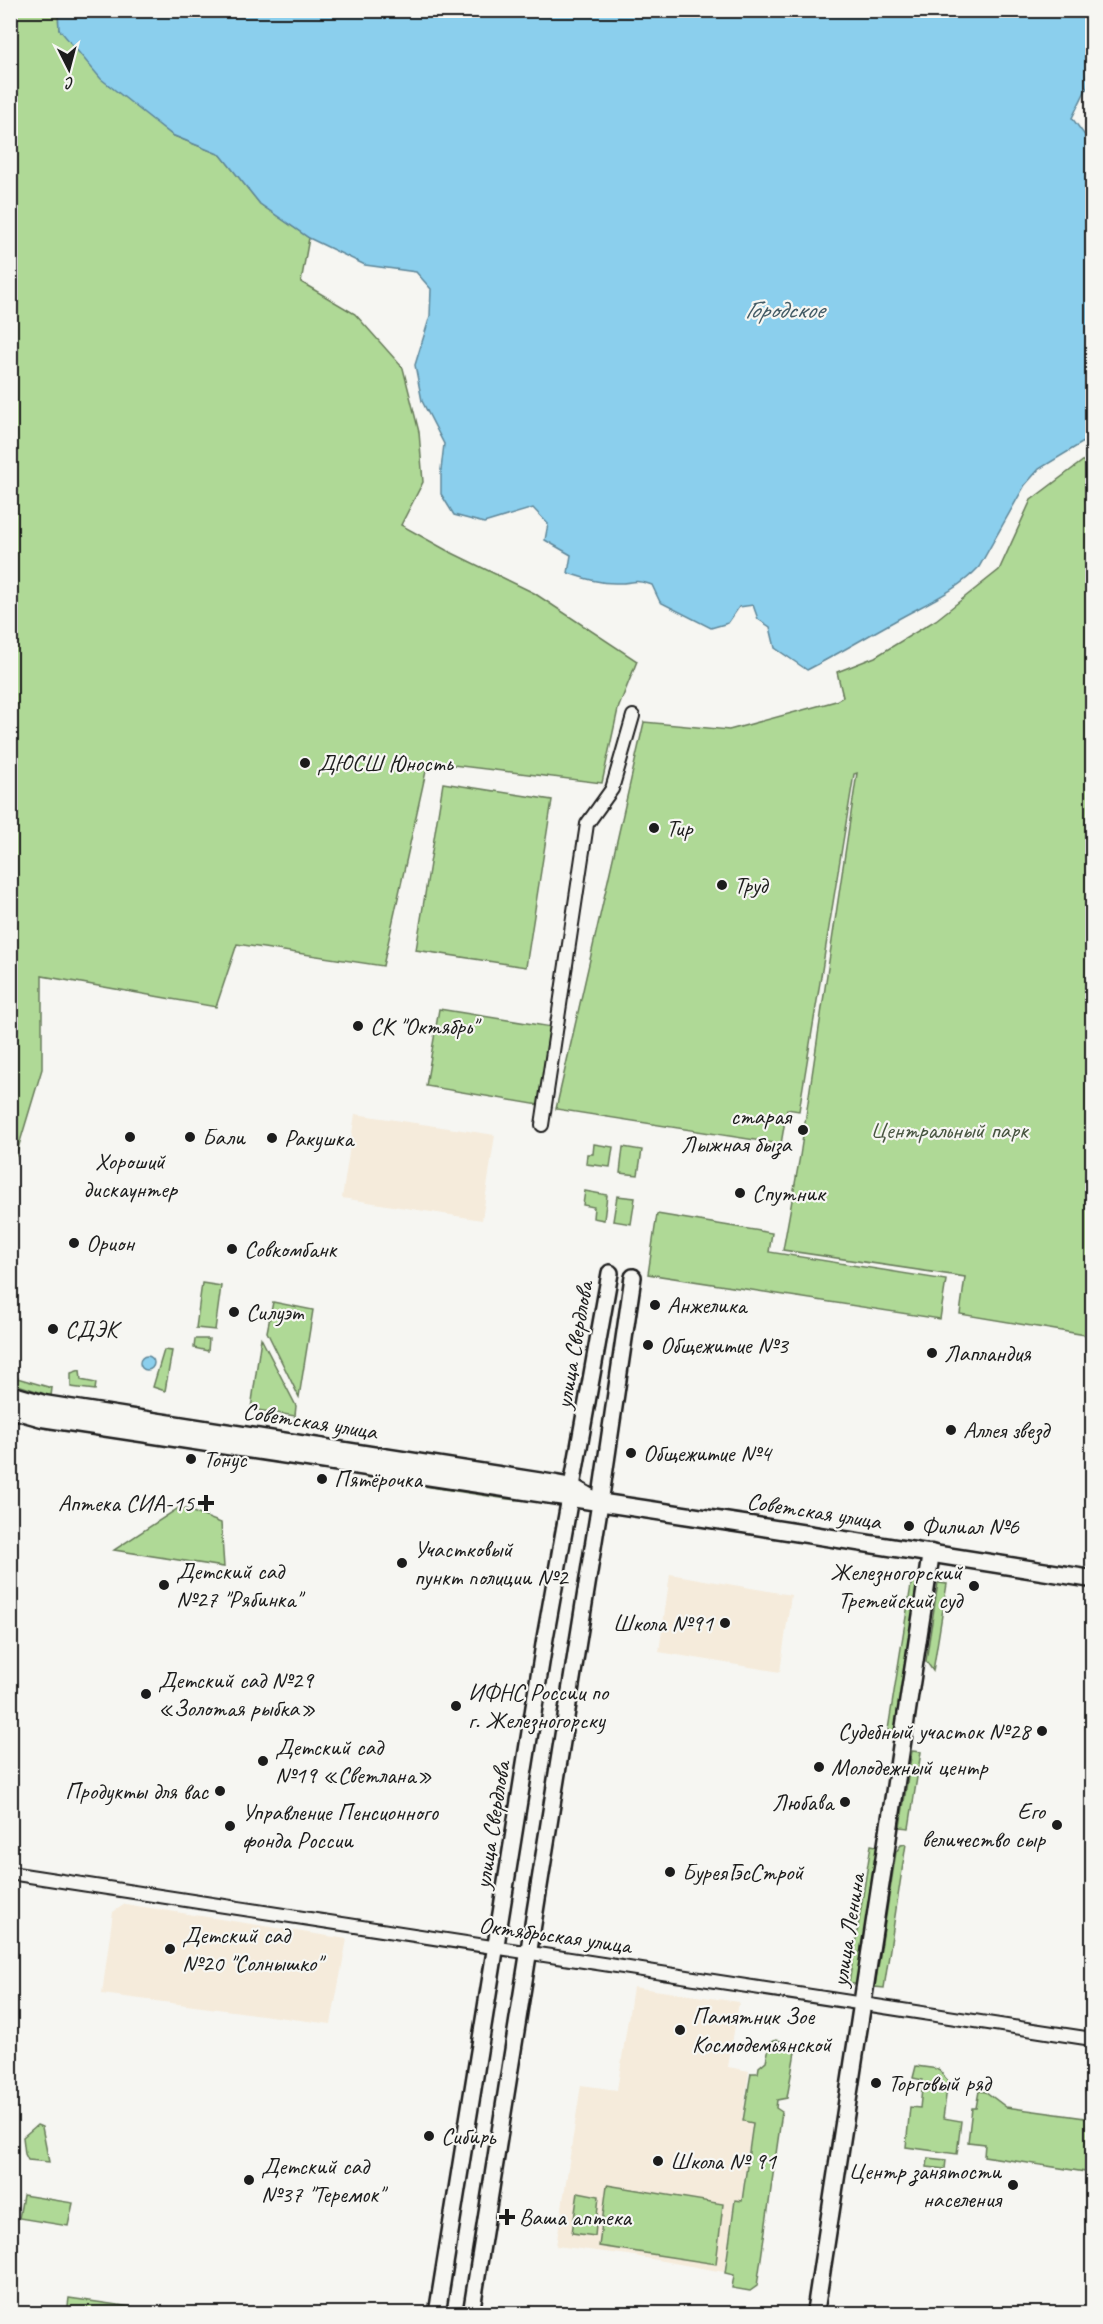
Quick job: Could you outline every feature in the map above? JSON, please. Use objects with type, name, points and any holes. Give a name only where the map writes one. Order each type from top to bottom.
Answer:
[{"type":"main road","name":"Советская улица","points":[[10,1394],[43,1411]]},
{"type":"main road","name":"Советская улица","points":[[10,1409],[43,1411],[571,1493],[600,1503],[1092,1579]]},
{"type":"main road","name":"улица Ленина","points":[[815,2313],[931,1553]]},
{"type":"street","points":[[542,1125],[586,824],[612,789],[633,716]]},
{"type":"street","name":"улица Свердлова","points":[[437,2313],[545,1638],[610,1273]]},
{"type":"street","name":"улица Свердлова","points":[[471,2313],[600,1503],[633,1277]]},
{"type":"street","name":"Октябрьская улица","points":[[10,1873],[1092,2039]]},
{"type":"shaded area","points":[[355,1114],[495,1135],[482,1220],[342,1198]]},
{"type":"shaded area","name":"Школа №91","points":[[670,1574],[791,1595],[780,1672],[659,1652]]},
{"type":"shaded area","points":[[125,1904],[347,1939],[331,2024],[102,1994],[113,1912]]},
{"type":"shaded area","name":"Школа № 91","points":[[633,1987],[739,2002],[728,2067],[749,2071],[742,2121],[752,2123],[741,2200],[734,2200],[724,2272],[629,2255],[556,2246],[581,2085],[617,2090]]},
{"type":"green space","points":[[58,10],[59,29],[172,135],[221,155],[260,204],[309,238],[301,282],[355,314],[403,368],[419,432],[423,482],[401,525],[534,593],[637,661],[618,709],[602,783],[428,762],[383,966],[237,944],[216,1007],[42,976],[42,1069],[14,1162],[11,1163],[10,11]]},
{"type":"green space","name":"Центральный парк","points":[[1092,454],[1092,1336],[960,1314],[965,1277],[783,1250],[800,1156],[857,773],[854,774],[799,1111],[787,1109],[781,1144],[556,1109],[644,722],[729,730],[836,701],[843,697],[837,672],[875,657],[936,620],[999,570],[1031,500]]},
{"type":"green space","points":[[443,783],[552,800],[526,967],[416,950]]},
{"type":"green space","points":[[439,1009],[552,1027],[539,1105],[426,1086]]},
{"type":"green space","points":[[594,1144],[613,1147],[610,1167],[586,1164],[587,1154],[593,1154]]},
{"type":"green space","points":[[623,1147],[642,1150],[638,1175],[620,1173]]},
{"type":"green space","points":[[585,1191],[607,1195],[604,1220],[593,1218],[594,1207],[583,1205]]},
{"type":"green space","points":[[617,1196],[635,1198],[631,1224],[613,1221]]},
{"type":"green space","points":[[657,1214],[772,1233],[769,1252],[946,1280],[940,1319],[648,1274]]},
{"type":"green space","points":[[202,1283],[221,1286],[215,1330],[196,1328]]},
{"type":"green space","points":[[273,1302],[313,1310],[299,1397],[267,1332]]},
{"type":"green space","points":[[261,1338],[296,1406],[295,1416],[251,1409]]},
{"type":"green space","points":[[195,1339],[209,1339],[208,1351],[194,1348]]},
{"type":"green space","points":[[164,1350],[172,1351],[165,1391],[153,1387]]},
{"type":"green space","points":[[80,1370],[81,1380],[96,1383],[95,1390],[71,1387],[71,1373]]},
{"type":"green space","points":[[10,1376],[52,1388],[51,1396],[12,1383]]},
{"type":"green space","points":[[367,1472],[545,1502],[507,1499],[365,1477]]},
{"type":"green space","points":[[180,1507],[221,1523],[224,1567],[114,1550]]},
{"type":"green space","points":[[912,1579],[924,1581],[899,1738],[887,1736]]},
{"type":"green space","points":[[938,1583],[947,1584],[933,1671],[926,1661]]},
{"type":"green space","points":[[912,1751],[921,1752],[909,1828],[900,1827]]},
{"type":"green space","points":[[906,1844],[884,1988],[875,1987],[896,1852],[901,1845]]},
{"type":"green space","points":[[871,1845],[882,1847],[859,1985],[849,1983]]},
{"type":"green space","points":[[776,2040],[790,2043],[795,2052],[787,2098],[777,2100],[776,2108],[782,2112],[757,2286],[750,2291],[732,2288],[734,2275],[725,2273],[735,2200],[742,2201],[753,2123],[743,2121],[751,2073],[758,2073],[759,2067],[766,2061],[770,2043]]},
{"type":"green space","points":[[916,2066],[938,2069],[948,2081],[943,2118],[961,2121],[957,2154],[906,2147],[910,2107],[920,2108],[923,2080],[913,2078]]},
{"type":"green space","points":[[979,2091],[986,2092],[1006,2107],[1092,2119],[1092,2173],[984,2156],[985,2144],[968,2142],[972,2108],[976,2108]]},
{"type":"green space","points":[[37,2125],[42,2127],[49,2162],[28,2160],[25,2154],[23,2137]]},
{"type":"green space","points":[[928,2158],[946,2160],[945,2169],[927,2167]]},
{"type":"green space","points":[[607,2185],[723,2204],[716,2264],[599,2246]]},
{"type":"green space","points":[[578,2192],[599,2196],[595,2236],[572,2233]]},
{"type":"green space","points":[[23,2195],[73,2203],[68,2226],[19,2218]]},
{"type":"green space","points":[[69,2298],[173,2313],[67,2313]]},
{"type":"water","name":"Городское","points":[[58,11],[1092,11],[1092,77],[1072,118],[1092,145],[1092,437],[1039,469],[1025,485],[979,567],[970,576],[938,598],[807,670],[775,648],[770,627],[758,619],[753,605],[739,607],[728,623],[711,628],[660,602],[652,585],[637,582],[603,582],[568,573],[571,555],[545,540],[548,524],[533,508],[484,523],[454,515],[441,494],[444,444],[422,401],[415,365],[430,316],[431,289],[416,272],[365,265],[309,238],[260,204],[221,155],[172,135],[101,79],[59,29]]},
{"type":"water","points":[[147,1356],[152,1358],[154,1363],[152,1368],[147,1370],[142,1368],[140,1363],[142,1358]]},
{"type":"place","name":"ДЮСШ Юность","points":[[305,763]]},
{"type":"place","name":"Тир","points":[[654,828]]},
{"type":"place","name":"Труд","points":[[722,885]]},
{"type":"place","name":"СК \"Октябрь\"","points":[[358,1026]]},
{"type":"place","name":"старая Лыжная быза","points":[[803,1130]]},
{"type":"place","name":"Хороший дискаунтер","points":[[130,1137]]},
{"type":"place","name":"Бали","points":[[190,1137]]},
{"type":"place","name":"Ракушка","points":[[272,1138]]},
{"type":"place","name":"Спутник","points":[[740,1193]]},
{"type":"place","name":"Орион","points":[[74,1243]]},
{"type":"place","name":"Совкомбанк","points":[[232,1249]]},
{"type":"place","name":"Анжелика","points":[[655,1305]]},
{"type":"place","name":"Силуэт","points":[[234,1312]]},
{"type":"place","name":"СДЭК","points":[[53,1329]]},
{"type":"place","name":"Общежитие №3","points":[[648,1345]]},
{"type":"place","name":"Лапландия","points":[[932,1353]]},
{"type":"place","name":"Аллея звезд","points":[[951,1430]]},
{"type":"place","name":"Общежитие №4","points":[[631,1453]]},
{"type":"place","name":"Тонус","points":[[191,1459]]},
{"type":"place","name":"Пятёрочка","points":[[322,1479]]},
{"type":"place","name":"Аптека СИА-15","points":[[206,1503]]},
{"type":"place","name":"Филиал №6","points":[[909,1526]]},
{"type":"place","name":"Участковый пункт полиции №2","points":[[402,1563]]},
{"type":"place","name":"Детский сад №27 \"Рябинка\"","points":[[164,1585]]},
{"type":"place","name":"Железногорский Третейский суд","points":[[974,1586]]},
{"type":"place","name":"Школа №91","points":[[725,1623]]},
{"type":"place","name":"Детский сад №29 «Золотая рыбка»","points":[[146,1694]]},
{"type":"place","name":"ИФНС России по г. Железногорску","points":[[456,1706]]},
{"type":"place","name":"Судебный участок №28","points":[[1042,1731]]},
{"type":"place","name":"Детский сад №19 «Светлана»","points":[[263,1761]]},
{"type":"place","name":"Молодежный центр","points":[[819,1767]]},
{"type":"place","name":"Продукты для вас","points":[[220,1791]]},
{"type":"place","name":"Любава","points":[[845,1802]]},
{"type":"place","name":"Его величество сыр","points":[[1057,1825]]},
{"type":"place","name":"Управление Пенсионного фонда России","points":[[230,1826]]},
{"type":"place","name":"БуреяГэсСтрой","points":[[670,1872]]},
{"type":"place","name":"Детский сад №20 \"Солнышко\"","points":[[170,1949]]},
{"type":"place","name":"Памятник Зое Космодемьянской","points":[[680,2030]]},
{"type":"place","name":"Торговый ряд","points":[[876,2083]]},
{"type":"place","name":"Сибирь","points":[[429,2136]]},
{"type":"place","name":"Школа № 91","points":[[658,2161]]},
{"type":"place","name":"Детский сад №37 \"Теремок\"","points":[[249,2180]]},
{"type":"place","name":"Центр занятости населения","points":[[1013,2185]]},
{"type":"place","name":"Ваша аптека","points":[[507,2217]]}]
